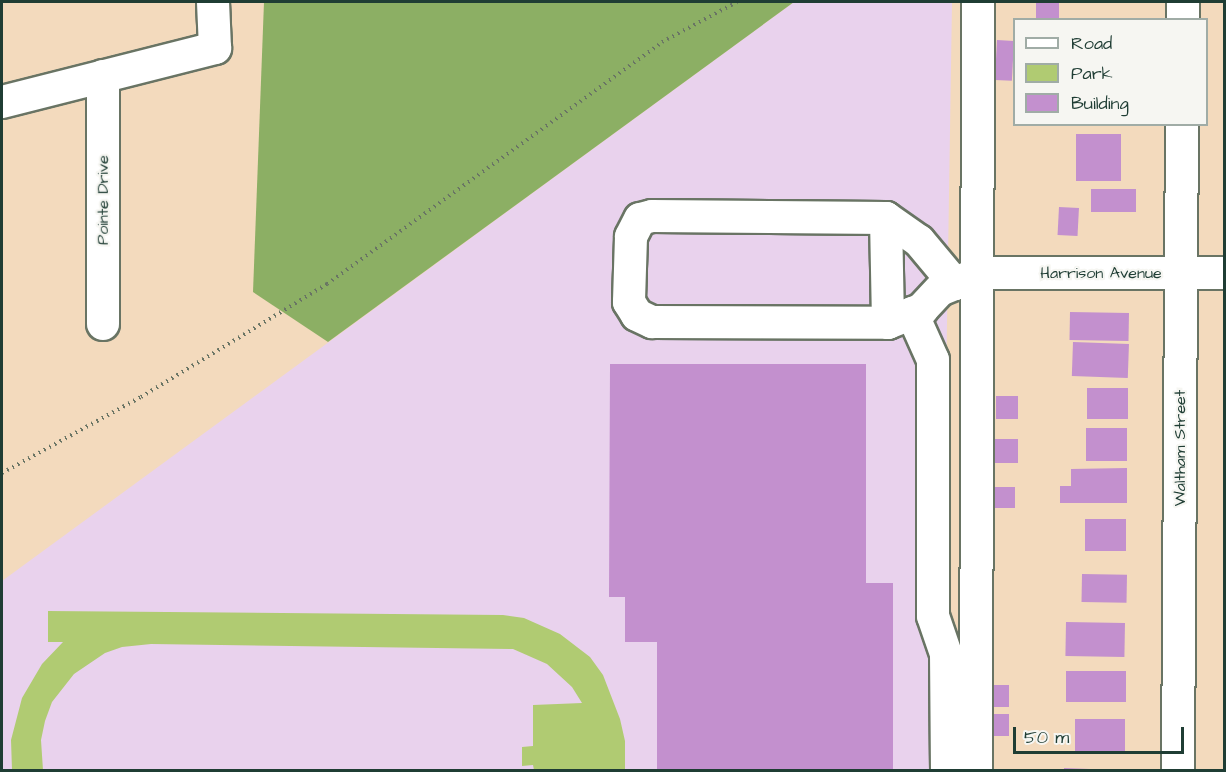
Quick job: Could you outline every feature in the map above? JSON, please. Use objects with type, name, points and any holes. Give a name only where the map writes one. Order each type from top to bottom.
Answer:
[{"type":"street","points":[[2,102],[214,48],[213,2]]},
{"type":"street","points":[[976,771],[966,278],[978,2]]},
{"type":"street","points":[[1183,2],[1183,18]]},
{"type":"street","name":"Pointe Drive","points":[[103,76],[103,324]]},
{"type":"street","name":"Waltham Street","points":[[1178,771],[1182,126]]},
{"type":"street","points":[[652,216],[886,218],[966,278],[940,290],[922,309],[900,318],[652,322],[637,315],[629,302],[631,237],[640,219],[652,216]]},
{"type":"street","points":[[886,218],[900,318],[933,360],[933,616],[946,654],[947,771]]},
{"type":"street","name":"Harrison Avenue","points":[[966,278],[1224,273]]},
{"type":"path","points":[[2,473],[141,397],[327,284],[662,42],[737,2]]},
{"type":"shaded area","points":[[794,2],[952,2],[940,770],[2,770],[2,581]]},
{"type":"green space","points":[[264,2],[794,2],[328,342],[253,292]]},
{"type":"green space","points":[[48,611],[503,615],[524,618],[560,634],[590,657],[603,675],[620,719],[625,741],[625,770],[534,770],[533,765],[522,766],[522,747],[533,746],[533,705],[582,703],[572,687],[547,664],[513,649],[151,644],[122,647],[105,653],[74,674],[52,702],[45,721],[41,740],[43,770],[12,770],[11,740],[22,698],[42,664],[63,642],[48,642]]},
{"type":"building","points":[[1036,2],[1059,2],[1059,18],[1036,18]]},
{"type":"building","points":[[997,40],[1013,41],[1012,81],[995,80]]},
{"type":"building","points":[[1076,134],[1121,134],[1121,181],[1076,181]]},
{"type":"building","points":[[1091,189],[1136,189],[1136,212],[1091,212]]},
{"type":"building","points":[[1059,207],[1079,208],[1078,236],[1058,235]]},
{"type":"building","points":[[1070,312],[1129,313],[1129,341],[1070,340]]},
{"type":"building","points":[[1073,342],[1129,344],[1128,378],[1072,376]]},
{"type":"building","points":[[610,364],[866,364],[866,583],[893,583],[893,770],[657,770],[657,642],[625,642],[625,597],[609,597]]},
{"type":"building","points":[[1087,388],[1128,388],[1128,419],[1087,419]]},
{"type":"building","points":[[996,396],[1018,396],[1018,419],[996,419]]},
{"type":"building","points":[[1086,428],[1127,428],[1127,461],[1086,461]]},
{"type":"building","points":[[987,439],[1018,439],[1018,463],[987,463]]},
{"type":"building","points":[[1127,468],[1127,503],[1060,503],[1060,486],[1071,486],[1071,469]]},
{"type":"building","points":[[988,487],[1015,487],[1015,508],[988,508]]},
{"type":"building","points":[[1085,519],[1126,519],[1126,551],[1085,551]]},
{"type":"building","points":[[1082,574],[1127,575],[1127,603],[1082,602]]},
{"type":"building","points":[[1066,622],[1125,623],[1124,657],[1065,656]]},
{"type":"building","points":[[1066,671],[1126,671],[1126,702],[1066,702]]},
{"type":"building","points":[[985,685],[1009,685],[1009,707],[985,707]]},
{"type":"building","points":[[986,714],[1009,714],[1009,736],[986,736]]},
{"type":"building","points":[[1075,719],[1125,719],[1125,754],[1075,754]]},
{"type":"building","points":[[1064,768],[1090,769],[1090,770],[1064,770]]}]
